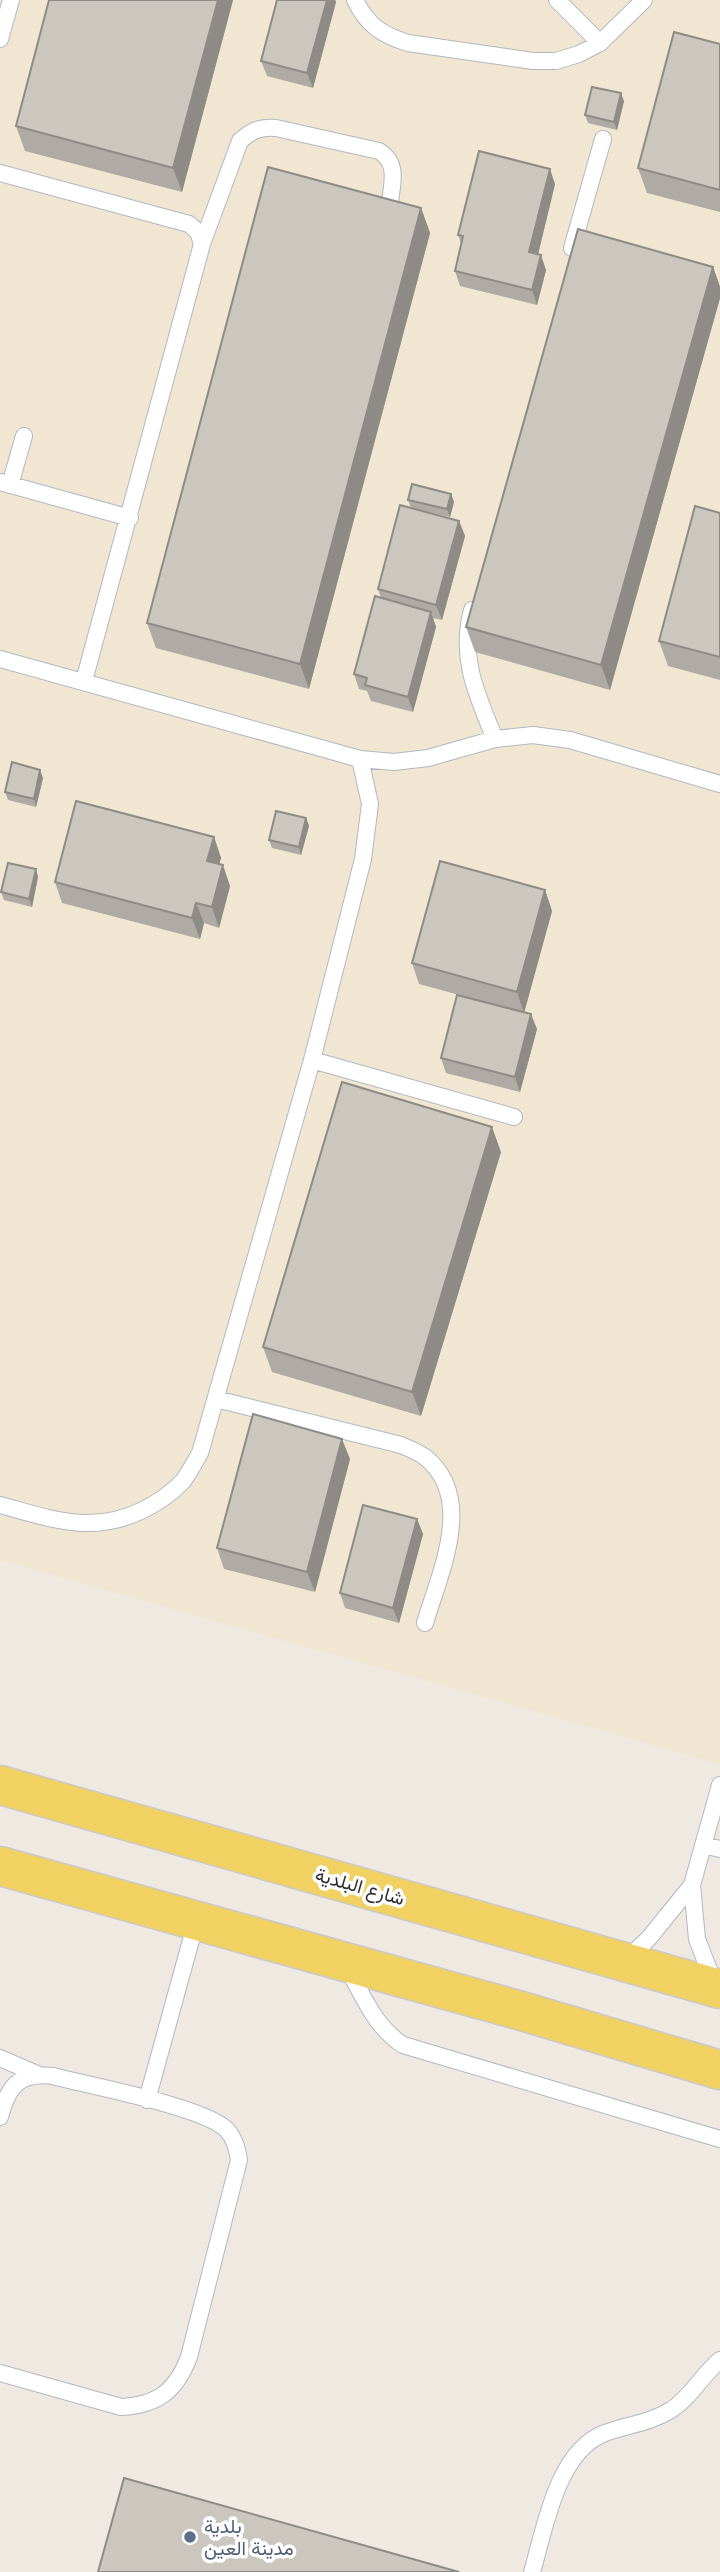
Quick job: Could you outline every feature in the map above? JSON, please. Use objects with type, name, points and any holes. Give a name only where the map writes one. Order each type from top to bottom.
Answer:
[{"type":"main road","name":"شارع البلدية","points":[[0,1785],[718,1989]]},
{"type":"main road","points":[[0,1866],[720,2070]]},
{"type":"lane","points":[[0,39],[11,0]]},
{"type":"lane","points":[[355,0],[374,28],[390,38],[533,61],[556,61],[579,54],[600,43],[644,0]]},
{"type":"lane","points":[[558,0],[600,43]]},
{"type":"lane","points":[[85,681],[202,244],[240,141],[250,131],[263,127],[379,151],[387,156],[394,173],[390,202]]},
{"type":"lane","points":[[570,258],[603,139]]},
{"type":"lane","points":[[0,173],[189,224],[198,232],[202,244]]},
{"type":"lane","points":[[24,436],[5,483],[130,518]]},
{"type":"lane","points":[[477,592],[466,640],[467,662],[495,739]]},
{"type":"lane","points":[[0,659],[360,759],[394,762],[428,758],[495,739],[533,734],[570,740],[720,784]]},
{"type":"lane","points":[[0,1505],[60,1522],[94,1525],[126,1518],[156,1504],[182,1482],[200,1453],[312,1060],[367,834],[370,804],[360,759]]},
{"type":"lane","points":[[312,1060],[514,1117]]},
{"type":"lane","points":[[216,1399],[401,1445],[424,1456],[442,1475],[452,1499],[452,1524],[425,1623]]},
{"type":"lane","points":[[625,1961],[649,1938],[691,1885],[720,1785]]},
{"type":"lane","points":[[703,1845],[720,1849]]},
{"type":"lane","points":[[691,1885],[697,1938],[718,1989]]},
{"type":"lane","points":[[147,2101],[196,1922]]},
{"type":"lane","points":[[344,1962],[378,2024],[389,2036],[403,2045],[720,2139]]},
{"type":"lane","points":[[0,2058],[37,2074],[201,2114],[227,2131],[236,2144],[239,2160],[189,2357],[183,2374],[172,2388],[157,2399],[140,2406],[121,2407],[0,2373]]},
{"type":"lane","points":[[0,2117],[8,2091],[21,2080],[37,2074]]},
{"type":"lane","points":[[533,2572],[569,2462],[584,2445],[603,2434],[649,2421],[673,2409],[720,2360]]},
{"type":"shaded area","points":[[0,0],[720,0],[720,1764],[0,1560]]},
{"type":"building","points":[[49,0],[218,0],[173,168],[16,126]]},
{"type":"building","points":[[277,0],[327,0],[307,73],[261,61]]},
{"type":"building","points":[[674,32],[720,44],[720,190],[638,168]]},
{"type":"building","points":[[592,87],[621,93],[614,122],[585,115]]},
{"type":"building","points":[[479,151],[550,169],[529,252],[541,255],[532,290],[455,271],[463,236],[458,235]]},
{"type":"building","points":[[268,167],[421,208],[300,664],[147,623]]},
{"type":"building","points":[[578,229],[713,267],[601,665],[466,627]]},
{"type":"building","points":[[412,484],[451,494],[447,509],[408,500]]},
{"type":"building","points":[[400,505],[459,521],[436,605],[378,589]]},
{"type":"building","points":[[695,506],[720,513],[720,657],[659,641]]},
{"type":"building","points":[[375,596],[431,612],[408,697],[365,685],[367,678],[354,674]]},
{"type":"building","points":[[12,762],[40,770],[34,799],[5,792]]},
{"type":"building","points":[[76,801],[214,837],[207,861],[223,865],[212,907],[196,903],[192,918],[55,882]]},
{"type":"building","points":[[276,811],[306,818],[299,847],[269,840]]},
{"type":"building","points":[[440,861],[545,890],[517,992],[412,963]]},
{"type":"building","points":[[8,863],[36,869],[29,899],[1,892]]},
{"type":"building","points":[[457,995],[531,1014],[515,1077],[441,1058]]},
{"type":"building","points":[[342,1082],[492,1127],[412,1392],[263,1347]]},
{"type":"building","points":[[253,1414],[342,1439],[307,1572],[217,1548]]},
{"type":"building","points":[[363,1505],[417,1519],[393,1608],[340,1593]]},
{"type":"building","points":[[124,2478],[459,2572],[98,2572]]},
{"type":"place","name":"بلدية مدينة العين","points":[[190,2537]]}]
